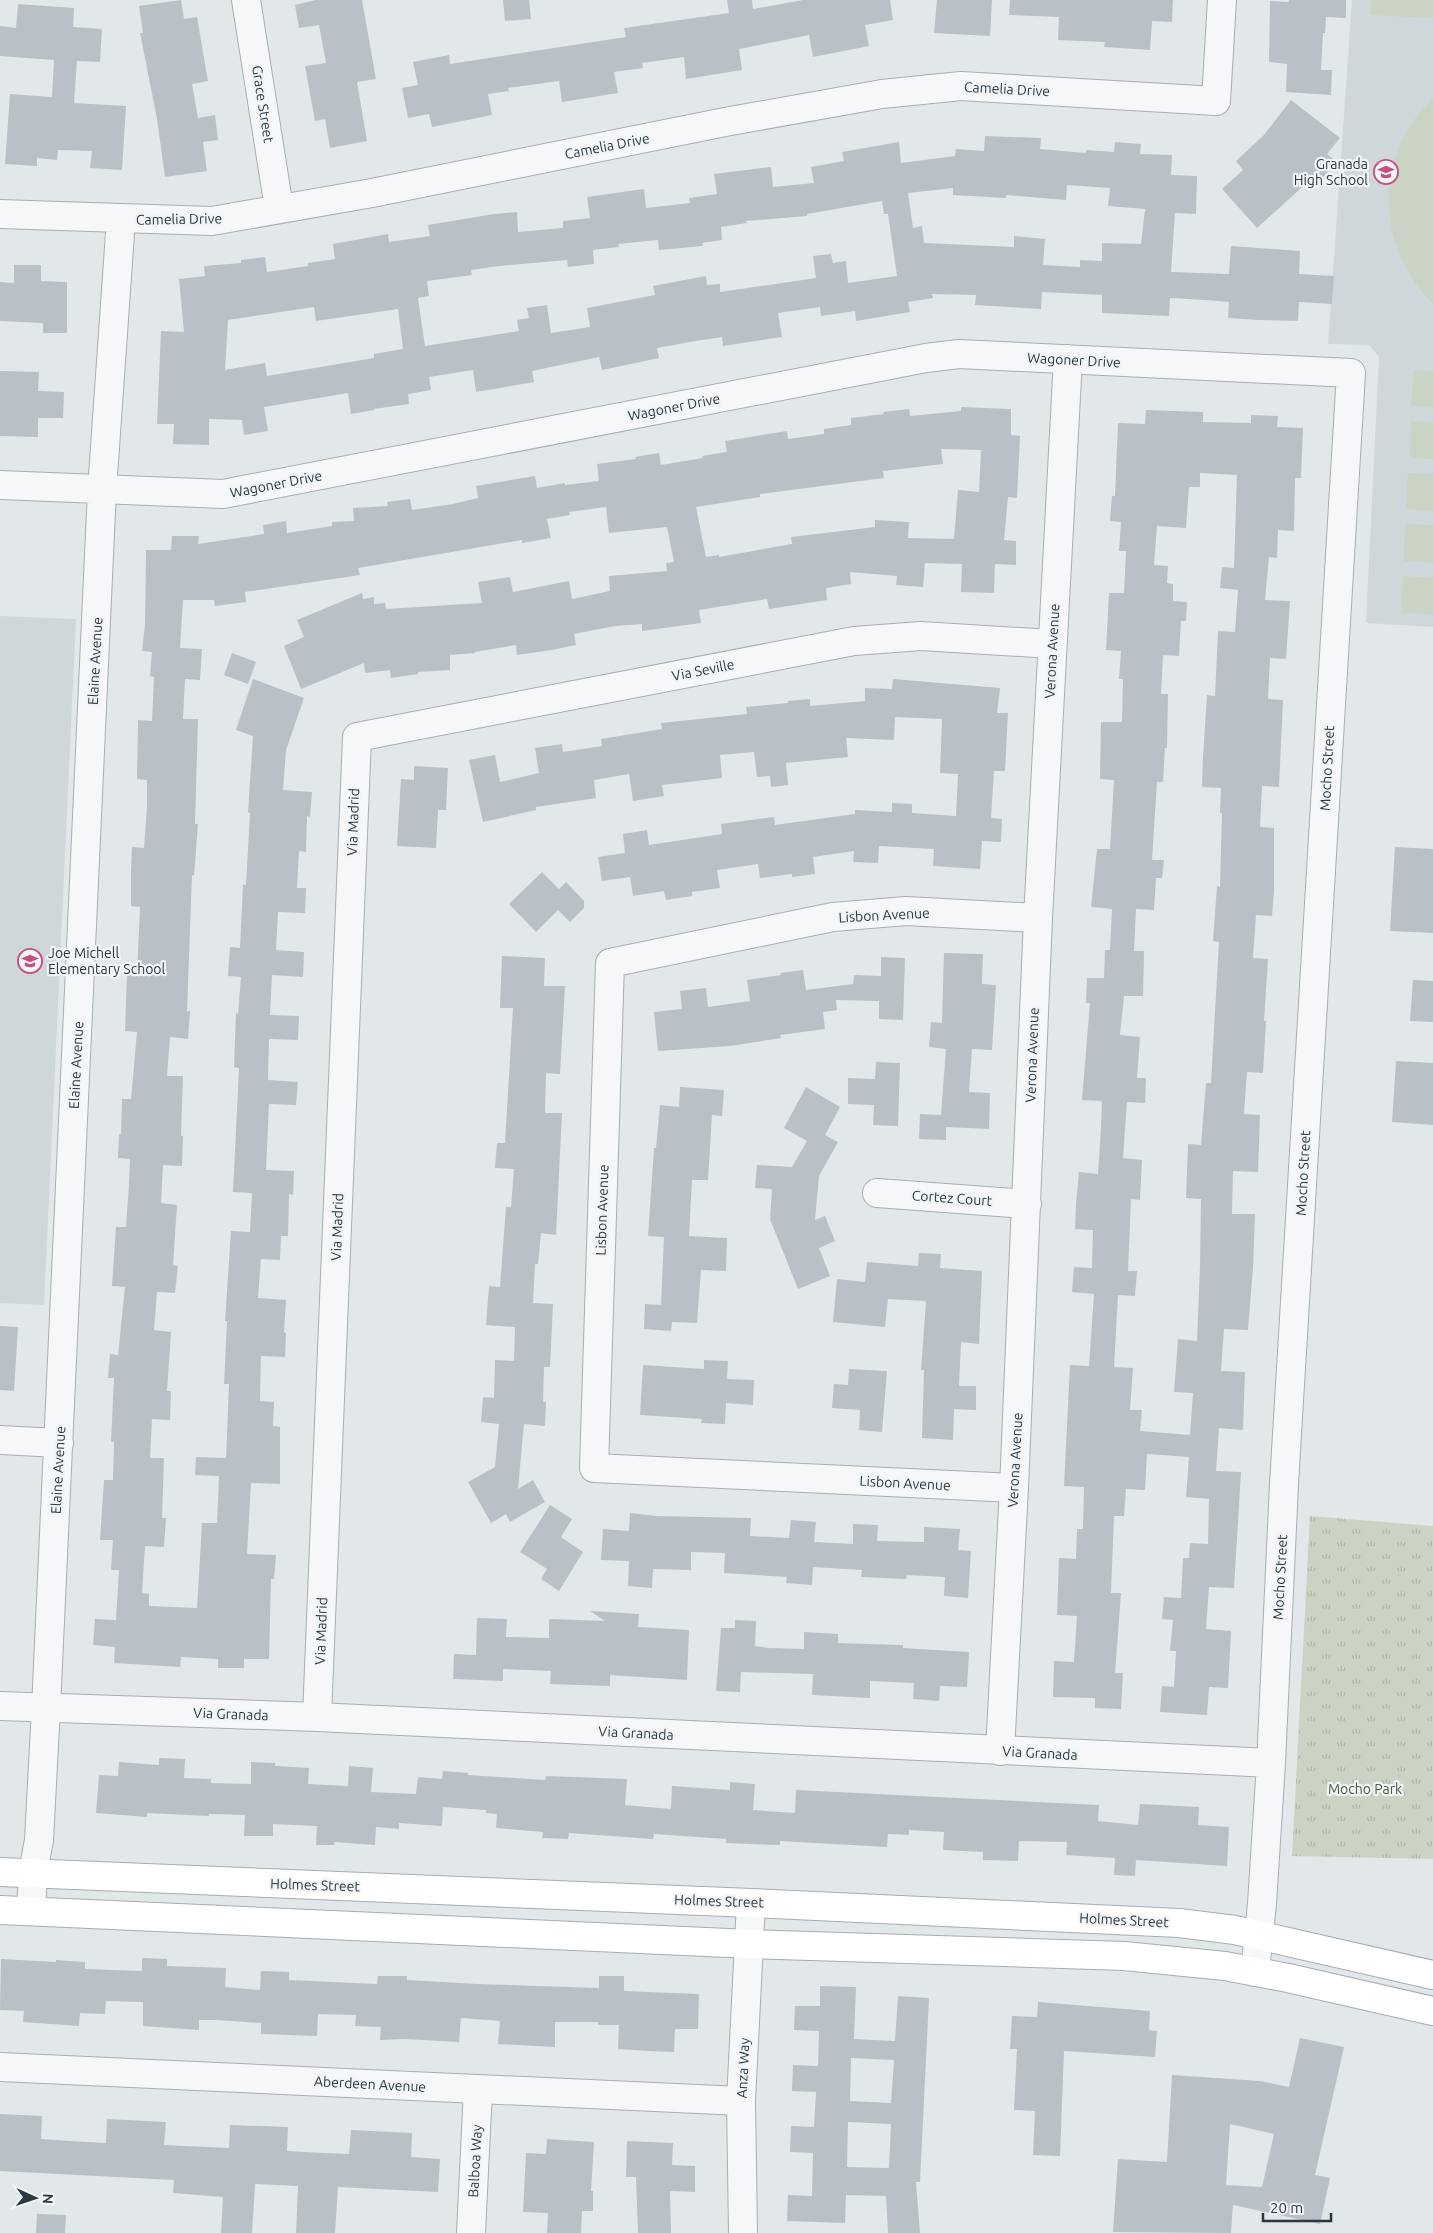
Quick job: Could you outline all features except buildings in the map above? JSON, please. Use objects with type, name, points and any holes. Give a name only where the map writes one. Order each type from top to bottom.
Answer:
[{"type":"main road","name":"Holmes Street","points":[[0,1872],[1179,1923],[1260,1935],[1433,1975]]},
{"type":"main road","points":[[0,1910],[750,1944],[1124,1956],[1198,1962],[1255,1972],[1433,2011]]},
{"type":"street","name":"Grace Street","points":[[246,0],[279,208]]},
{"type":"street","name":"Camelia Drive","points":[[0,214],[212,221],[279,208],[372,194],[725,122],[882,94],[962,86],[1216,101],[1222,0]]},
{"type":"street","name":"Elaine Avenue","points":[[32,1911],[34,1873],[39,1840],[46,1708],[102,490],[121,219]]},
{"type":"street","name":"Wagoner Drive","points":[[0,485],[223,494],[926,358],[959,354],[1350,373]]},
{"type":"street","name":"Verona Avenue","points":[[1000,1751],[1027,1204],[1038,918],[1068,359]]},
{"type":"street","name":"Mocho Street","points":[[1255,1972],[1260,1935],[1271,1763],[1285,1474],[1350,373]]},
{"type":"street","name":"Via Seville","points":[[357,737],[854,641],[921,636],[1052,644]]},
{"type":"street","name":"Via Madrid","points":[[317,1717],[357,737]]},
{"type":"street","name":"Lisbon Avenue","points":[[1014,1488],[594,1468],[610,964],[833,917],[906,911],[1038,918]]},
{"type":"street","name":"Cortez Court","points":[[876,1193],[1027,1204]]},
{"type":"street","points":[[0,1440],[59,1444]]},
{"type":"street","name":"Via Granada","points":[[0,1706],[317,1717],[1271,1763]]},
{"type":"street","name":"Anza Way","points":[[743,2233],[741,2101],[751,1903]]},
{"type":"street","name":"Aberdeen Avenue","points":[[0,2067],[741,2101]]},
{"type":"street","name":"Balboa Way","points":[[471,2233],[478,2089]]},
{"type":"shaded area","name":"Granada High School","points":[[1352,0],[1433,0],[1433,627],[1366,623],[1379,357],[1369,345],[1328,344]]},
{"type":"shaded area","name":"Joe Michell Elementary School","points":[[0,616],[76,619],[44,1305],[0,1303]]},
{"type":"green space","points":[[1371,0],[1433,0],[1433,18],[1370,15]]},
{"type":"green space","points":[[1433,98],[1433,304],[1414,281],[1400,255],[1392,228],[1389,201],[1391,173],[1400,146],[1413,121]]},
{"type":"green space","points":[[1414,370],[1433,371],[1433,407],[1411,406]]},
{"type":"green space","points":[[1411,421],[1433,422],[1433,459],[1410,458]]},
{"type":"green space","points":[[1408,473],[1433,474],[1433,511],[1406,509]]},
{"type":"green space","points":[[1405,524],[1433,525],[1433,563],[1404,561]]},
{"type":"green space","points":[[1403,576],[1433,578],[1433,614],[1401,613]]},
{"type":"green space","name":"Mocho Park","points":[[1310,1516],[1433,1526],[1433,1859],[1292,1856]]},
{"type":"place","name":"Granada High School","points":[[1386,172]]},
{"type":"place","name":"Joe Michell Elementary School","points":[[30,961]]}]
